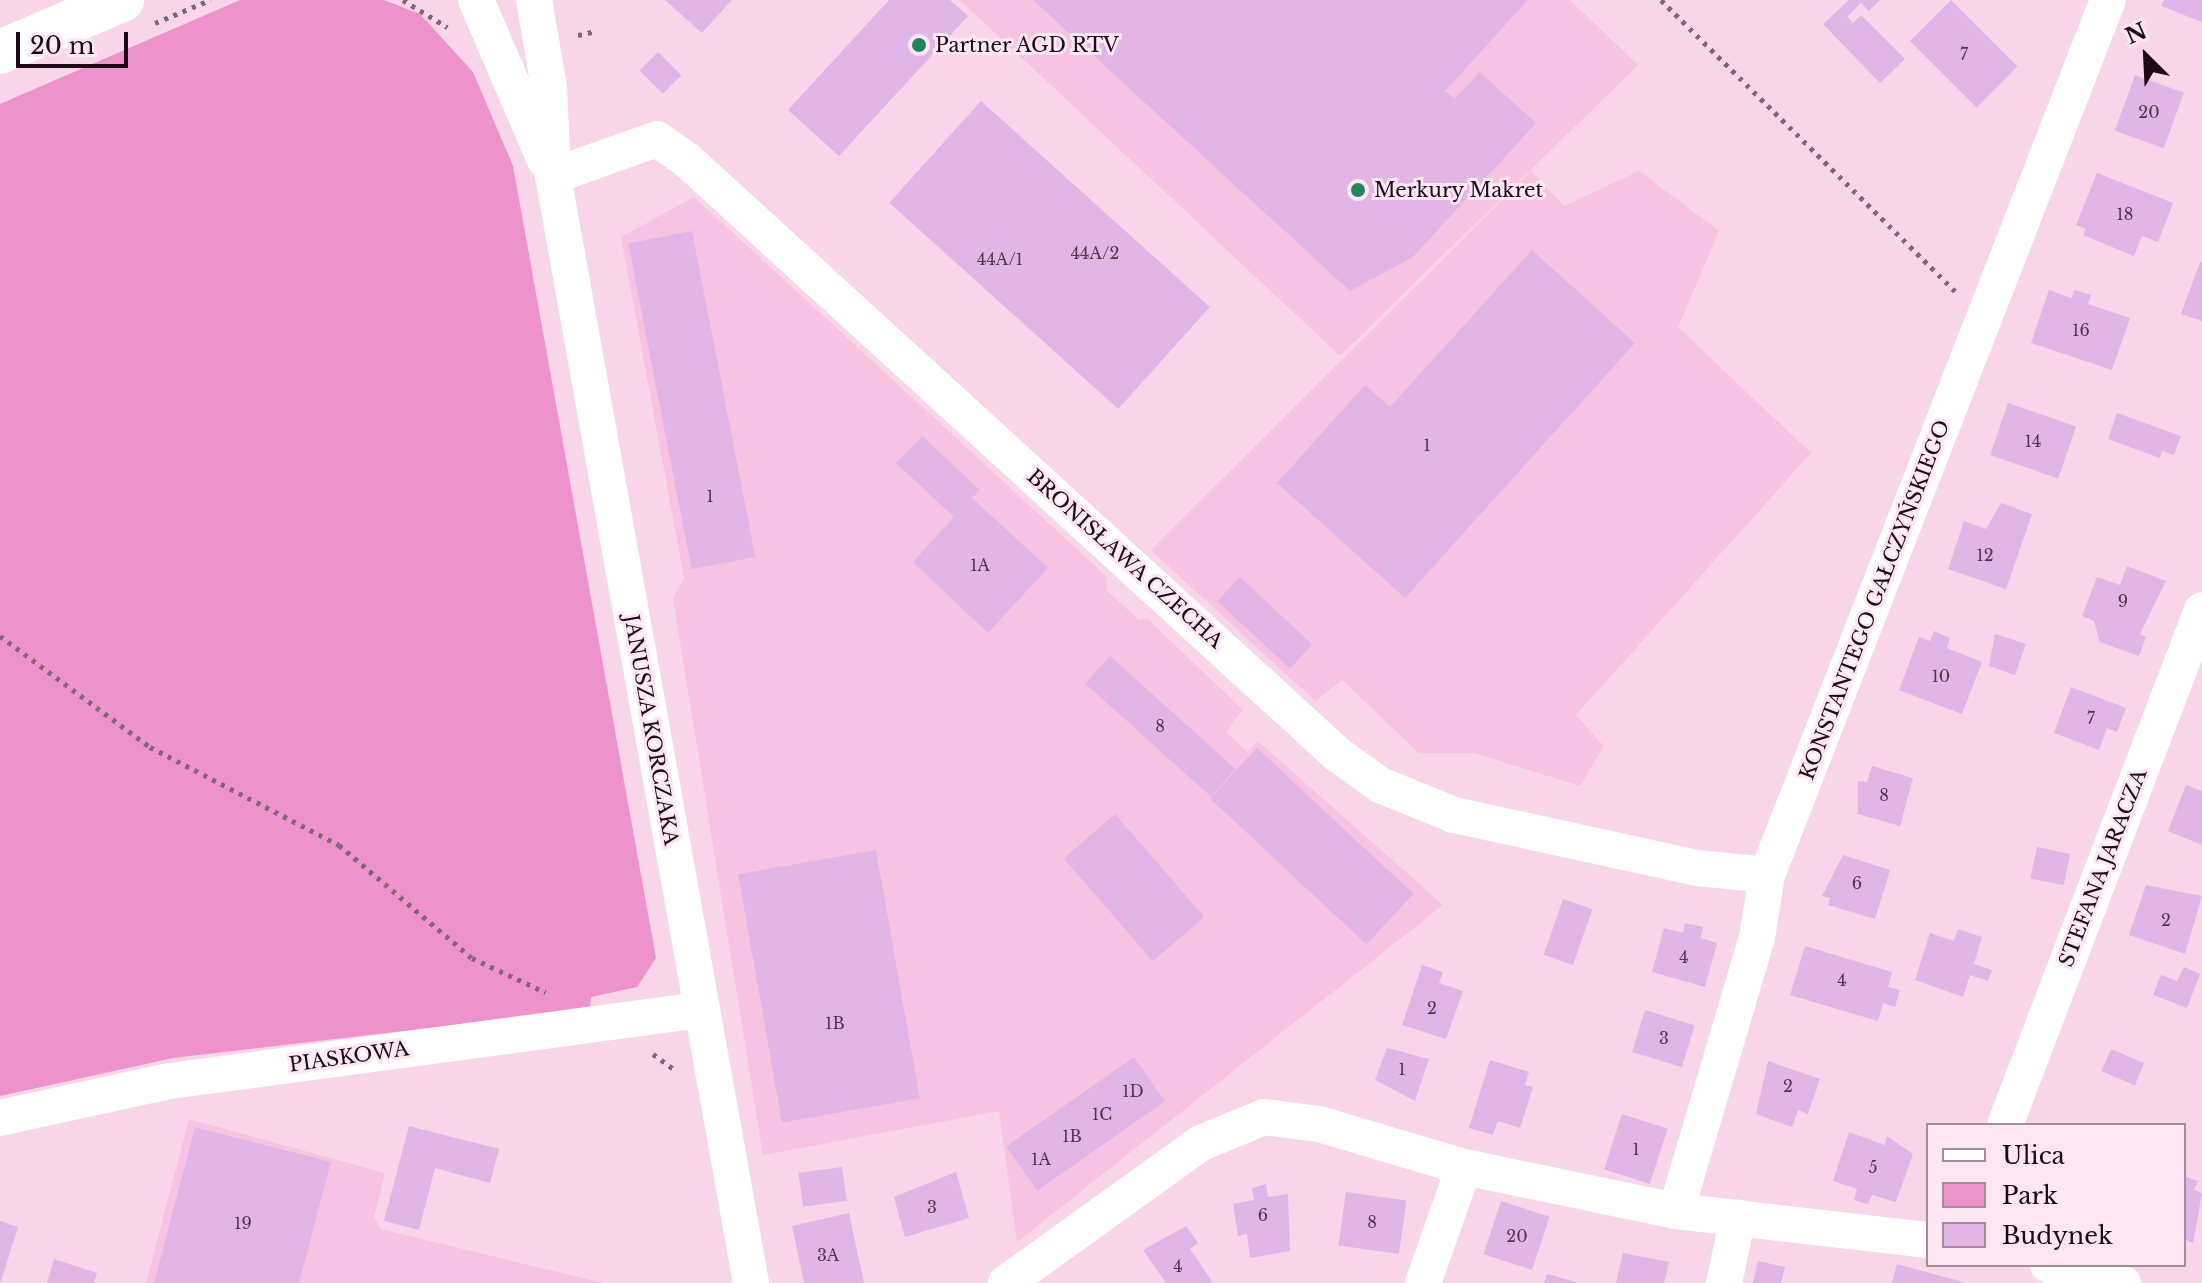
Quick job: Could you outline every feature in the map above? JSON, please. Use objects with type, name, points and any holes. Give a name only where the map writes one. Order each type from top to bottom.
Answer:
[{"type":"main road","points":[[0,52],[122,0]]},
{"type":"street","name":"JANUSZA KORCZAKA","points":[[453,0],[494,43]]},
{"type":"street","name":"JANUSZA KORCZAKA","points":[[476,0],[553,176]]},
{"type":"street","name":"JANUSZA KORCZAKA","points":[[534,0],[549,87],[553,176],[751,1283]]},
{"type":"street","name":"KONSTANTEGO GAŁCZYŃSKIEGO","points":[[1676,1211],[1757,938],[1767,875],[2108,0]]},
{"type":"street","name":"BRONISŁAWA CZECHA","points":[[553,176],[657,139],[687,160],[1337,754],[1380,785],[1454,815],[1698,868],[1767,875]]},
{"type":"street","name":"STEFANA JARACZA","points":[[2006,1123],[2202,610]]},
{"type":"street","name":"PIASKOWA","points":[[0,1118],[170,1081],[701,1010]]},
{"type":"street","points":[[1006,1283],[1201,1143],[1264,1117],[1319,1124],[1464,1167],[1676,1211],[1926,1240]]},
{"type":"street","points":[[1423,1283],[1464,1167]]},
{"type":"street","points":[[1724,1283],[1738,1217]]},
{"type":"street","points":[[2056,1267],[2123,1283]]},
{"type":"path","points":[[403,0],[456,38]]},
{"type":"path","points":[[1661,0],[1949,288],[1988,311]]},
{"type":"path","points":[[0,636],[150,747],[339,845],[472,958],[532,983],[553,1002]]},
{"type":"shaded area","name":"Merkury Makret","points":[[960,0],[1570,0],[1638,65],[1340,356]]},
{"type":"shaded area","points":[[1531,171],[1564,206],[1639,171],[1719,231],[1678,327],[1811,453],[1576,715],[1604,746],[1580,786],[1474,753],[1419,753],[1342,680],[1315,701],[1151,550]]},
{"type":"shaded area","points":[[694,197],[1106,576],[1107,591],[1139,620],[1148,619],[1243,710],[1226,732],[1247,752],[1258,741],[1443,905],[1017,1242],[999,1111],[763,1155],[673,598],[684,578],[621,237]]},
{"type":"shaded area","points":[[189,1119],[385,1173],[374,1217],[381,1229],[603,1283],[146,1283]]},
{"type":"green space","points":[[240,0],[384,0],[420,14],[473,72],[513,166],[656,958],[637,987],[591,997],[590,1009],[173,1058],[0,1096],[0,104]]},
{"type":"building","points":[[665,0],[732,0],[702,33]]},
{"type":"building","points":[[889,0],[950,0],[968,16],[839,156],[788,110]]},
{"type":"building","name":"Merkury Makret","points":[[1033,0],[1528,0],[1445,91],[1455,99],[1480,72],[1536,123],[1413,257],[1350,291]]},
{"type":"building","points":[[1849,0],[1880,0],[1869,11],[1861,3],[1847,17],[1853,23],[1861,15],[1905,59],[1880,83],[1823,24]]},
{"type":"building","points":[[1951,0],[2017,66],[1976,107],[1910,41]]},
{"type":"building","points":[[2164,0],[2202,0],[2202,22],[2161,6]]},
{"type":"building","points":[[658,52],[681,75],[663,94],[640,70]]},
{"type":"building","points":[[2135,75],[2184,93],[2164,148],[2115,130]]},
{"type":"building","points":[[981,101],[1210,307],[1118,409],[889,203]]},
{"type":"building","points":[[2097,173],[2173,203],[2158,242],[2142,236],[2134,256],[2083,235],[2086,229],[2076,225]]},
{"type":"building","points":[[692,231],[755,557],[692,569],[628,243]]},
{"type":"building","points":[[1532,250],[1635,343],[1405,598],[1277,483],[1365,385],[1390,407]]},
{"type":"building","points":[[2202,262],[2202,321],[2181,314]]},
{"type":"building","points":[[2049,290],[2071,298],[2075,290],[2091,295],[2088,304],[2130,318],[2112,370],[2031,343]]},
{"type":"building","points":[[2008,403],[2076,426],[2058,478],[1990,455]]},
{"type":"building","points":[[2117,413],[2181,436],[2174,455],[2162,451],[2160,458],[2108,439]]},
{"type":"building","points":[[922,436],[980,490],[972,498],[1048,568],[988,633],[913,562],[954,517],[896,463]]},
{"type":"building","points":[[2001,503],[2032,514],[2006,589],[1948,569],[1964,521],[1986,529]]},
{"type":"building","points":[[2127,566],[2166,581],[2140,634],[2146,637],[2139,656],[2100,642],[2094,621],[2082,616],[2097,577],[2120,585]]},
{"type":"building","points":[[1240,577],[1312,645],[1290,669],[1217,601]]},
{"type":"building","points":[[1934,631],[1950,638],[1947,648],[1982,662],[1962,714],[1899,690],[1919,637],[1930,641]]},
{"type":"building","points":[[1995,634],[2026,644],[2015,675],[1989,666]]},
{"type":"building","points":[[1110,656],[1236,769],[1211,797],[1085,683]]},
{"type":"building","points":[[2071,687],[2126,708],[2117,732],[2107,728],[2099,750],[2054,733]]},
{"type":"building","points":[[1257,748],[1414,894],[1366,944],[1210,798]]},
{"type":"building","points":[[1872,766],[1913,778],[1900,826],[1858,814],[1858,781],[1867,782]]},
{"type":"building","points":[[2186,785],[2202,791],[2202,845],[2168,831]]},
{"type":"building","points":[[1115,814],[1204,917],[1153,961],[1064,859]]},
{"type":"building","points":[[2037,847],[2070,854],[2064,885],[2030,878]]},
{"type":"building","points":[[876,850],[920,1098],[782,1122],[738,874]]},
{"type":"building","points":[[1843,855],[1890,870],[1875,919],[1828,905],[1830,898],[1822,896]]},
{"type":"building","points":[[2146,885],[2202,896],[2185,954],[2129,935]]},
{"type":"building","points":[[1563,899],[1592,909],[1573,965],[1544,955]]},
{"type":"building","points":[[1685,923],[1703,927],[1700,938],[1717,943],[1705,987],[1652,972],[1664,928],[1683,933]]},
{"type":"building","points":[[1958,929],[1982,937],[1974,964],[1992,970],[1988,981],[1970,975],[1963,997],[1915,980],[1930,933],[1954,941]]},
{"type":"building","points":[[1805,946],[1892,972],[1888,987],[1900,990],[1895,1007],[1883,1003],[1878,1021],[1790,995]]},
{"type":"building","points":[[1422,965],[1443,972],[1439,983],[1463,991],[1446,1039],[1402,1025]]},
{"type":"building","points":[[2184,967],[2200,974],[2187,1008],[2153,995],[2161,975],[2177,981]]},
{"type":"building","points":[[1645,1010],[1695,1025],[1682,1067],[1632,1052]]},
{"type":"building","points":[[1387,1048],[1429,1059],[1415,1101],[1375,1080]]},
{"type":"building","points":[[2111,1049],[2144,1063],[2135,1085],[2102,1071]]},
{"type":"building","points":[[1134,1057],[1165,1101],[1037,1191],[1006,1146]]},
{"type":"building","points":[[1490,1060],[1529,1072],[1525,1085],[1533,1087],[1520,1128],[1498,1121],[1493,1135],[1469,1128]]},
{"type":"building","points":[[1768,1061],[1820,1079],[1808,1114],[1798,1110],[1792,1127],[1756,1114]]},
{"type":"building","points":[[1622,1114],[1668,1129],[1650,1184],[1604,1169]]},
{"type":"building","points":[[409,1126],[499,1149],[490,1183],[435,1168],[419,1230],[384,1221]]},
{"type":"building","points":[[195,1127],[331,1162],[299,1283],[154,1283]]},
{"type":"building","points":[[1849,1132],[1885,1145],[1887,1136],[1913,1154],[1896,1202],[1872,1195],[1868,1204],[1854,1200],[1857,1189],[1833,1181]]},
{"type":"building","points":[[842,1167],[847,1201],[803,1207],[798,1173]]},
{"type":"building","points":[[956,1172],[969,1218],[905,1237],[894,1197]]},
{"type":"building","points":[[2186,1177],[2198,1181],[2194,1190],[2202,1193],[2193,1243],[2186,1240]]},
{"type":"building","points":[[1266,1184],[1268,1197],[1288,1194],[1290,1251],[1250,1258],[1247,1234],[1238,1236],[1233,1204],[1254,1200],[1252,1188]]},
{"type":"building","points":[[1346,1192],[1406,1200],[1399,1254],[1338,1245]]},
{"type":"building","points":[[1501,1201],[1550,1217],[1532,1270],[1484,1254]]},
{"type":"building","points":[[849,1213],[864,1283],[804,1283],[792,1226]]},
{"type":"building","points":[[0,1221],[18,1227],[1,1281],[0,1281]]},
{"type":"building","points":[[1186,1226],[1198,1243],[1190,1249],[1213,1283],[1166,1283],[1143,1250]]},
{"type":"building","points":[[1623,1253],[1669,1262],[1664,1283],[1616,1283]]},
{"type":"building","points":[[54,1259],[97,1273],[94,1283],[47,1283]]},
{"type":"building","points":[[1758,1261],[1785,1267],[1781,1283],[1753,1283]]},
{"type":"building","points":[[1897,1264],[1963,1282],[1963,1283],[1892,1283]]},
{"type":"building","points":[[1547,1274],[1576,1282],[1576,1283],[1544,1283]]},
{"type":"place","name":"Partner AGD RTV","points":[[919,45]]},
{"type":"place","name":"Merkury Makret","points":[[1358,190]]}]
